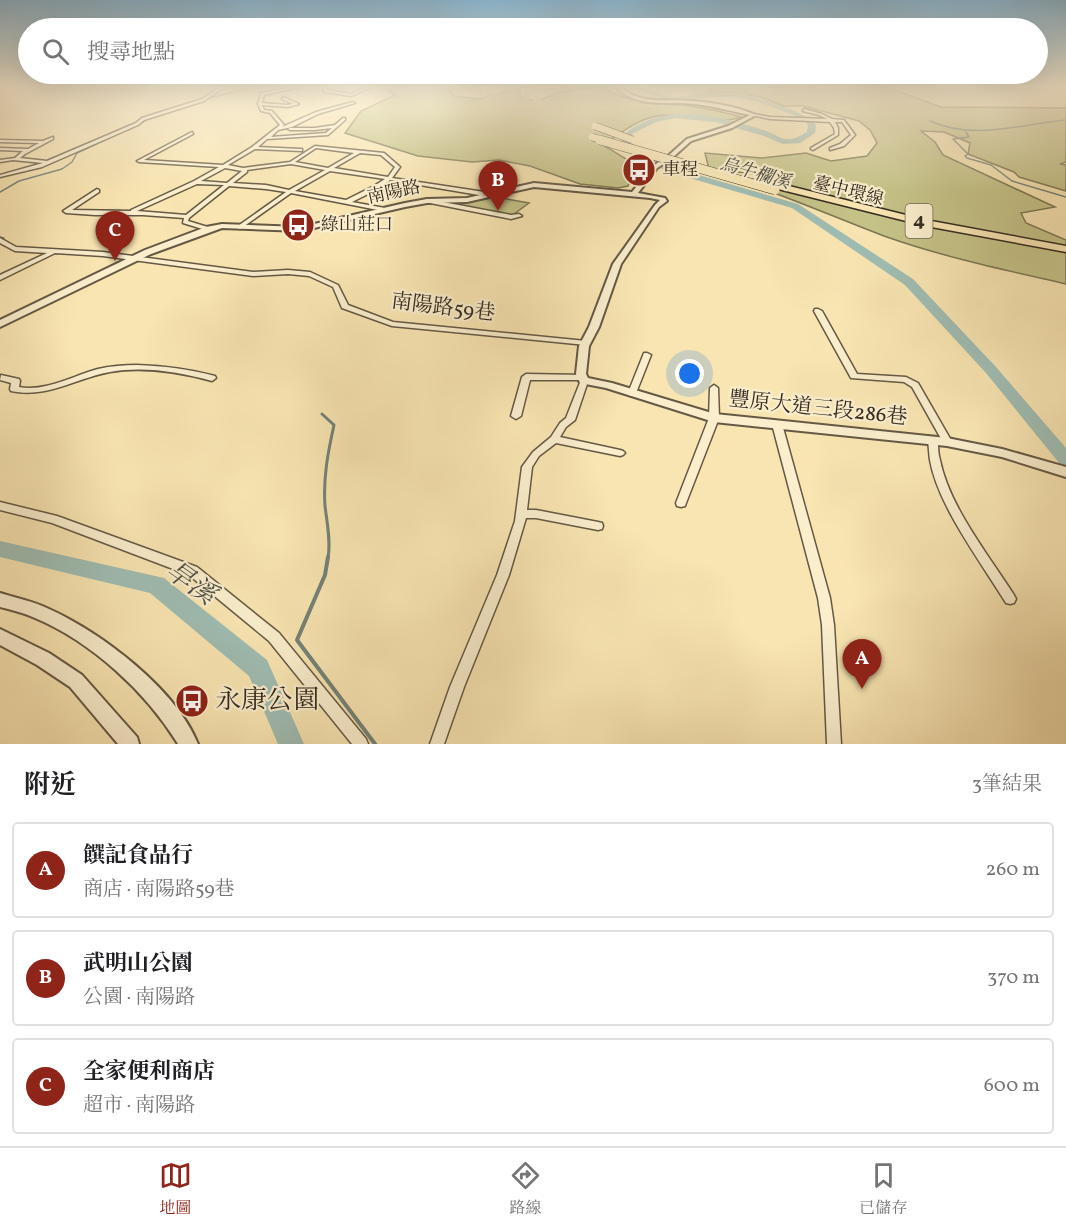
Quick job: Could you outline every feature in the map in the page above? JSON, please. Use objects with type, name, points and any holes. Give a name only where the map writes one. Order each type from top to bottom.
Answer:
[{"type":"highway","name":"臺中環線","points":[[595,126],[774,187],[926,228],[1066,254]]},
{"type":"highway","name":"臺中環線","points":[[592,137],[702,171],[926,223],[1066,249]]},
{"type":"street","points":[[0,176],[40,166],[140,121]]},
{"type":"street","points":[[130,213],[196,182],[254,148],[282,125],[278,121]]},
{"type":"street","points":[[276,130],[301,121]]},
{"type":"street","points":[[267,138],[327,134],[342,121]]},
{"type":"street","points":[[634,194],[652,170],[689,140],[743,121]]},
{"type":"street","points":[[828,121],[843,121],[853,135],[842,145],[832,149]]},
{"type":"street","points":[[813,149],[837,134],[832,121]]},
{"type":"street","points":[[284,128],[315,129],[336,126]]},
{"type":"street","points":[[192,133],[139,161],[243,169],[291,163],[491,195]]},
{"type":"street","points":[[16,159],[52,138]]},
{"type":"street","points":[[261,143],[306,143],[267,138]]},
{"type":"street","points":[[0,141],[42,142]]},
{"type":"street","points":[[291,163],[315,147],[382,154],[399,167],[388,179],[347,202]]},
{"type":"street","points":[[254,148],[300,150]]},
{"type":"street","points":[[0,149],[29,150]]},
{"type":"street","points":[[240,227],[291,191],[359,152]]},
{"type":"street","points":[[0,161],[16,159],[46,162]]},
{"type":"street","points":[[98,191],[66,211],[186,218],[245,171],[243,169]]},
{"type":"street","points":[[196,182],[291,191],[383,209]]},
{"type":"street","name":"南陽路","points":[[0,324],[135,258],[209,229],[240,227],[301,229],[383,209],[427,201],[467,200],[542,185],[659,198],[664,201],[657,206],[617,264],[586,343]]},
{"type":"street","points":[[427,201],[511,217],[519,216]]},
{"type":"street","points":[[186,218],[185,222],[189,225],[209,229]]},
{"type":"street","points":[[0,240],[15,249],[135,258]]},
{"type":"street","points":[[0,278],[56,251]]},
{"type":"street","name":"南陽路59巷","points":[[135,258],[253,274],[288,272],[310,274],[336,286],[345,306],[388,323],[586,343]]},
{"type":"street","points":[[818,311],[854,376],[906,380],[915,385],[947,442]]},
{"type":"street","points":[[437,744],[457,687],[503,575],[521,514],[527,467],[536,454],[554,439],[563,425],[570,420],[583,379],[582,360],[586,343]]},
{"type":"street","points":[[632,393],[646,355]]},
{"type":"street","points":[[1,378],[16,381],[14,389],[20,391],[35,390],[112,369],[174,370],[212,378]]},
{"type":"street","points":[[516,416],[526,377],[583,379]]},
{"type":"street","name":"豐原大道三段286巷","points":[[583,379],[714,418],[879,433],[947,442],[1002,453],[1063,471]]},
{"type":"street","points":[[681,503],[714,418],[714,388]]},
{"type":"street","points":[[777,424],[824,598],[828,625],[834,744]]},
{"type":"street","points":[[554,439],[620,453]]},
{"type":"street","points":[[933,441],[933,454],[944,491],[1010,599]]},
{"type":"street","points":[[0,506],[63,523],[193,571],[274,637],[361,744]]},
{"type":"street","points":[[521,514],[536,514],[598,526]]},
{"type":"street","points":[[0,600],[46,615],[109,653],[174,718],[189,744]]},
{"type":"street","points":[[0,637],[43,659],[76,681],[130,744]]},
{"type":"shaded area","points":[[354,121],[642,121],[603,145],[636,165],[628,186],[618,188],[580,184],[530,166],[499,160],[472,162],[418,156],[345,133]]},
{"type":"shaded area","points":[[859,121],[1066,121],[1066,162],[1060,164],[1066,165],[1066,191],[1019,177],[1014,172],[968,154],[970,143],[944,132],[921,131],[935,142],[943,155],[1055,207],[1021,213],[1026,223],[1066,240],[1066,284],[974,263],[906,244],[721,174],[757,180],[755,174],[709,169],[705,153],[761,158],[806,153],[831,161],[867,156],[877,143],[870,130]]},
{"type":"shaded area","points":[[490,196],[529,203],[510,217],[448,206],[451,202]]},
{"type":"waterway","points":[[128,130],[145,121]]},
{"type":"waterway","name":"烏牛欄溪","points":[[653,121],[629,133],[626,141],[634,152],[672,170],[795,206],[909,282],[991,370],[1066,460]]},
{"type":"waterway","name":"烏牛欄溪","points":[[718,121],[767,134],[783,142],[797,141],[811,133],[812,125],[808,121]]},
{"type":"waterway","points":[[930,121],[947,127],[981,131],[1061,121]]},
{"type":"waterway","points":[[0,192],[19,181],[62,169],[72,162],[77,153],[122,132]]},
{"type":"waterway","points":[[966,132],[969,137],[953,139],[968,154],[965,156],[967,158],[991,165],[1012,181],[1066,197]]},
{"type":"waterway","points":[[0,237],[4,238],[0,240]]},
{"type":"waterway","points":[[322,414],[334,425],[325,485],[328,558]]},
{"type":"waterway","name":"旱溪","points":[[0,549],[156,585],[258,668],[291,744]]},
{"type":"waterway","points":[[328,557],[325,575],[297,640],[375,744]]},
{"type":"tunnel","points":[[548,121],[592,137]]},
{"type":"tunnel","points":[[583,121],[595,126]]},
{"type":"place","name":"車程","points":[[639,170]]},
{"type":"place","name":"武明山公園","points":[[498,211]]},
{"type":"place","name":"綠山莊口","points":[[298,225]]},
{"type":"place","name":"全家便利商店","points":[[115,261]]},
{"type":"place","name":"饌記食品行","points":[[862,689]]},
{"type":"place","name":"永康公園","points":[[192,701]]}]
